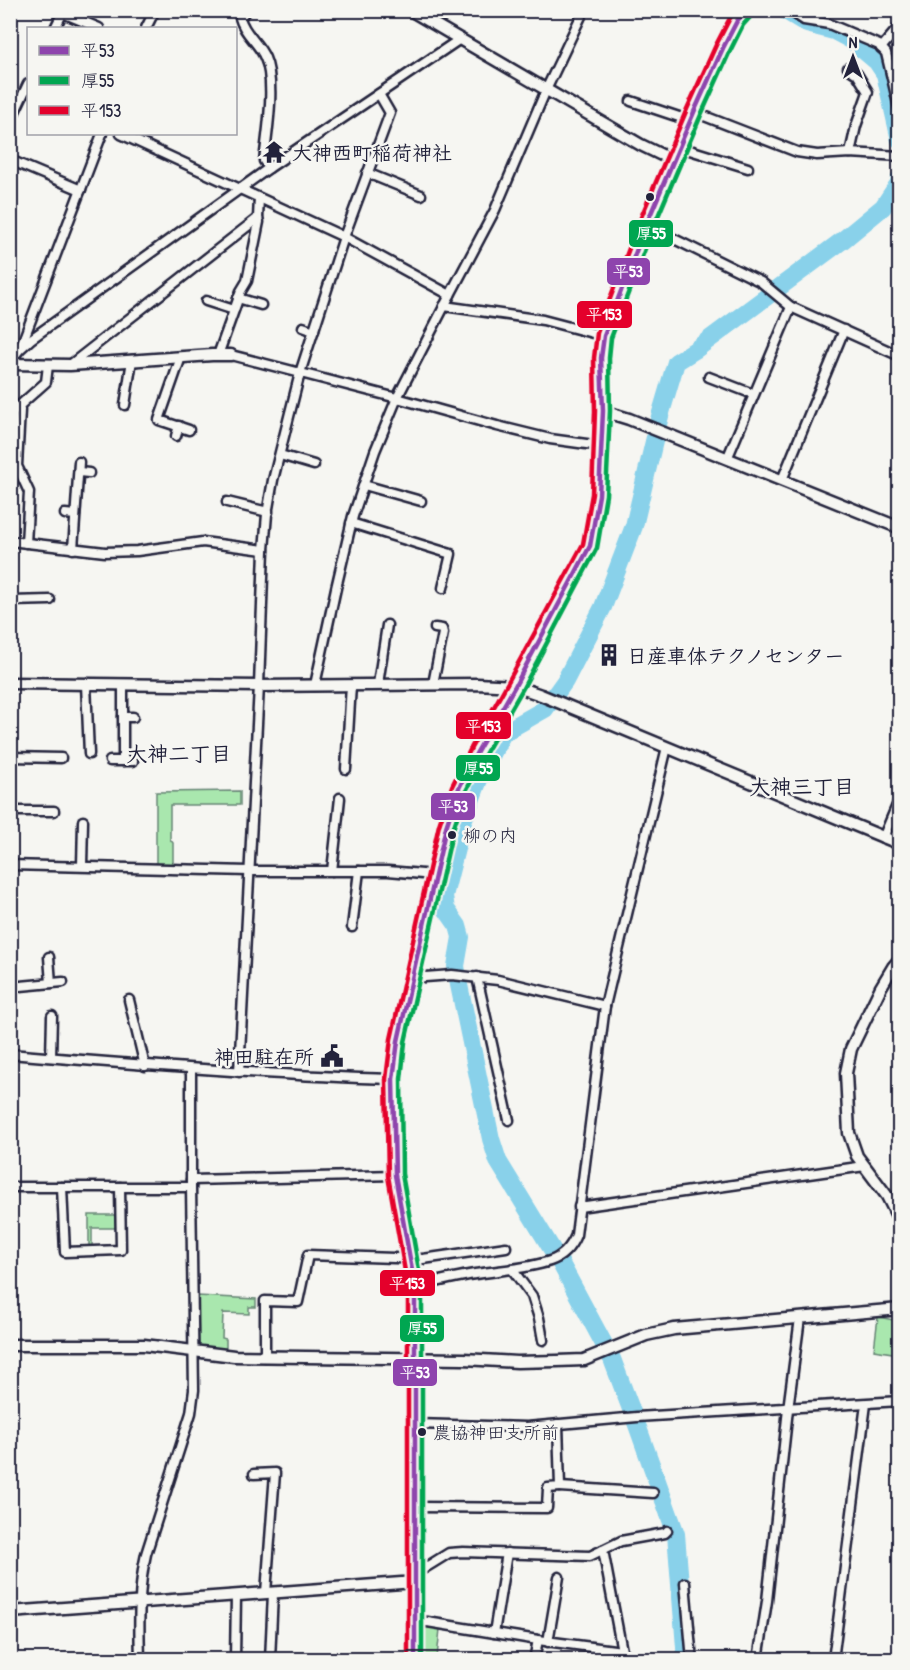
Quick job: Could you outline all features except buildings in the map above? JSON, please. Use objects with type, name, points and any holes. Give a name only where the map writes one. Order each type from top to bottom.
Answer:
[{"type":"street","points":[[146,27],[155,10]]},
{"type":"street","points":[[246,10],[240,18],[242,26],[265,57],[270,75],[264,161],[269,168]]},
{"type":"street","points":[[315,685],[351,523],[375,451],[397,399],[495,210],[546,90],[584,10]]},
{"type":"street","points":[[415,1659],[416,1287],[395,1175],[393,1079],[398,1041],[434,875],[459,788],[590,546],[599,495],[603,411],[601,358],[604,336],[646,225],[692,117],[723,48],[737,21],[746,10]]},
{"type":"street","points":[[789,10],[804,20],[829,24],[879,45],[886,53],[900,112]]},
{"type":"street","points":[[412,11],[641,145],[674,161]]},
{"type":"street","points":[[56,27],[63,12],[97,27]]},
{"type":"street","points":[[881,48],[900,26]]},
{"type":"street","points":[[10,362],[20,349],[41,332],[269,168],[460,39]]},
{"type":"street","points":[[857,74],[862,65]]},
{"type":"street","points":[[848,68],[857,74],[868,92],[850,153]]},
{"type":"street","points":[[10,122],[27,90]]},
{"type":"street","points":[[239,1072],[264,550],[268,512],[300,373],[344,237],[390,113],[380,94]]},
{"type":"street","points":[[647,106],[650,97]]},
{"type":"street","points":[[631,101],[692,117],[797,152],[817,155],[850,153],[900,156]]},
{"type":"street","points":[[20,349],[102,135]]},
{"type":"street","points":[[123,135],[344,237],[450,295]]},
{"type":"street","points":[[680,147],[748,168]]},
{"type":"street","points":[[10,160],[81,190]]},
{"type":"street","points":[[367,173],[421,195]]},
{"type":"street","points":[[218,355],[238,298],[247,281],[259,222],[259,198]]},
{"type":"street","points":[[70,365],[258,218]]},
{"type":"street","points":[[646,225],[761,282],[791,307],[900,356]]},
{"type":"street","points":[[238,298],[261,306]]},
{"type":"street","points":[[206,301],[234,310]]},
{"type":"street","points":[[444,306],[543,320],[604,336]]},
{"type":"street","points":[[727,459],[791,307]]},
{"type":"street","points":[[303,327],[314,331]]},
{"type":"street","points":[[782,480],[844,330]]},
{"type":"street","points":[[10,362],[70,365],[231,356],[500,427],[550,439],[601,446]]},
{"type":"street","points":[[181,357],[159,420],[189,430]]},
{"type":"street","points":[[125,405],[132,360]]},
{"type":"street","points":[[10,414],[46,382],[48,365]]},
{"type":"street","points":[[709,377],[753,394]]},
{"type":"street","points":[[19,407],[17,466],[29,492],[26,543]]},
{"type":"street","points":[[603,411],[629,419],[900,528]]},
{"type":"street","points":[[176,436],[179,426]]},
{"type":"street","points":[[280,455],[314,465]]},
{"type":"street","points":[[73,549],[79,462]]},
{"type":"street","points":[[79,472],[88,473]]},
{"type":"street","points":[[364,485],[421,501]]},
{"type":"street","points":[[227,502],[268,512]]},
{"type":"street","points":[[65,514],[75,515]]},
{"type":"street","points":[[351,523],[404,544],[451,554],[450,580],[443,588]]},
{"type":"street","points":[[10,541],[105,552],[137,551],[202,542],[264,550]]},
{"type":"street","points":[[10,601],[50,600]]},
{"type":"street","points":[[378,684],[387,626]]},
{"type":"street","points":[[433,684],[447,635],[441,629],[435,628]]},
{"type":"street","points":[[10,683],[515,686],[900,844]]},
{"type":"street","points":[[86,684],[89,754]]},
{"type":"street","points":[[110,761],[128,761],[123,717],[123,684]]},
{"type":"street","points":[[346,769],[351,685]]},
{"type":"street","points":[[123,717],[133,717]]},
{"type":"street","points":[[416,1287],[473,1274],[551,1261],[572,1244],[576,1235],[605,1006],[667,747]]},
{"type":"street","points":[[10,758],[62,758]]},
{"type":"street","points":[[332,871],[340,798]]},
{"type":"street","points":[[883,838],[900,798]]},
{"type":"street","points":[[10,811],[54,811]]},
{"type":"street","points":[[82,866],[83,821]]},
{"type":"street","points":[[10,865],[249,871],[388,871],[434,875]]},
{"type":"street","points":[[352,927],[359,871]]},
{"type":"street","points":[[50,957],[51,983]]},
{"type":"street","points":[[900,959],[881,987],[851,1049],[846,1073],[849,1133],[857,1156],[887,1196],[900,1222]]},
{"type":"street","points":[[412,978],[452,975],[498,980],[605,1006]]},
{"type":"street","points":[[477,977],[509,1120]]},
{"type":"street","points":[[10,987],[63,982]]},
{"type":"street","points":[[129,1000],[146,1066]]},
{"type":"street","points":[[51,1057],[52,1016]]},
{"type":"street","points":[[10,1054],[191,1069],[393,1079]]},
{"type":"street","points":[[140,1659],[139,1602],[142,1571],[191,1413],[194,1390],[191,1069]]},
{"type":"street","points":[[579,1208],[865,1166]]},
{"type":"street","points":[[10,1186],[120,1186],[395,1175]]},
{"type":"street","points":[[62,1186],[65,1252],[121,1251],[120,1186]]},
{"type":"street","points":[[265,1356],[265,1301],[297,1302],[308,1255],[423,1259],[506,1246]]},
{"type":"street","points":[[512,1269],[532,1296],[543,1340]]},
{"type":"street","points":[[10,1345],[144,1345],[234,1356],[415,1358],[517,1362],[584,1360],[646,1335],[674,1329],[900,1309]]},
{"type":"street","points":[[758,1659],[767,1601],[800,1318]]},
{"type":"street","points":[[415,1424],[527,1427],[630,1418],[900,1401]]},
{"type":"street","points":[[833,1659],[866,1404]]},
{"type":"street","points":[[558,1424],[560,1487]]},
{"type":"street","points":[[254,1474],[275,1473],[270,1659]]},
{"type":"street","points":[[416,1507],[547,1508],[548,1488],[560,1487],[653,1493]]},
{"type":"street","points":[[10,1612],[236,1596],[415,1578],[449,1553],[590,1556],[621,1541],[668,1531]]},
{"type":"street","points":[[415,1620],[624,1655],[603,1550]]},
{"type":"street","points":[[494,1633],[507,1553]]},
{"type":"street","points":[[548,1642],[559,1577]]},
{"type":"street","points":[[686,1583],[692,1659]]},
{"type":"street","points":[[235,1659],[236,1596]]},
{"type":"street","points":[[534,1659],[538,1640]]},
{"type":"green space","points":[[240,791],[240,805],[170,805],[173,864],[156,864],[156,792]]},
{"type":"green space","points":[[89,1215],[119,1215],[119,1228],[92,1228],[92,1248],[89,1248]]},
{"type":"green space","points":[[197,1296],[256,1299],[256,1307],[249,1307],[249,1314],[223,1313],[222,1338],[226,1339],[226,1350],[202,1349],[198,1345],[195,1320]]},
{"type":"green space","points":[[878,1317],[899,1321],[899,1354],[874,1350]]},
{"type":"green space","points":[[420,1625],[440,1629],[437,1657],[420,1655]]},
{"type":"waterway","points":[[784,10],[807,24],[834,31],[851,40],[877,62],[885,74],[900,140]]},
{"type":"waterway","points":[[686,1660],[676,1534],[637,1425],[612,1359],[561,1264],[498,1161],[491,1139],[456,966],[461,937],[458,926],[446,909],[444,896],[463,821],[480,777],[503,733],[545,709],[565,681],[603,607],[634,526],[660,416],[676,362],[843,240],[883,207],[900,178]]},
{"type":"transit line","name":"平153","points":[[408,1660],[408,1288],[388,1176],[386,1079],[391,1039],[439,825],[452,786],[583,544],[592,494],[594,358],[597,333],[639,222],[687,109],[716,45],[736,10]]},
{"type":"transit line","name":"平53","points":[[415,1660],[415,1287],[395,1175],[393,1079],[398,1041],[446,827],[459,788],[590,546],[599,495],[603,411],[601,358],[604,336],[646,225],[694,112],[723,48],[737,21],[746,10]]},
{"type":"transit line","name":"厚55","points":[[422,1660],[422,1287],[402,1174],[401,1079],[405,1042],[453,829],[466,791],[597,548],[606,495],[611,338],[653,228],[701,115],[743,25],[752,15]]},
{"type":"place","name":"大神西町稲荷神社","points":[[274,152]]},
{"type":"place","name":"日産車体テクノセンター","points":[[609,655]]},
{"type":"place","name":"柳の内","points":[[452,835]]},
{"type":"place","name":"神田駐在所","points":[[332,1056]]},
{"type":"place","name":"農協神田支所前","points":[[422,1432]]},
{"type":"district","name":"大神二丁目","points":[[179,753]]},
{"type":"district","name":"大神三丁目","points":[[802,786]]}]
